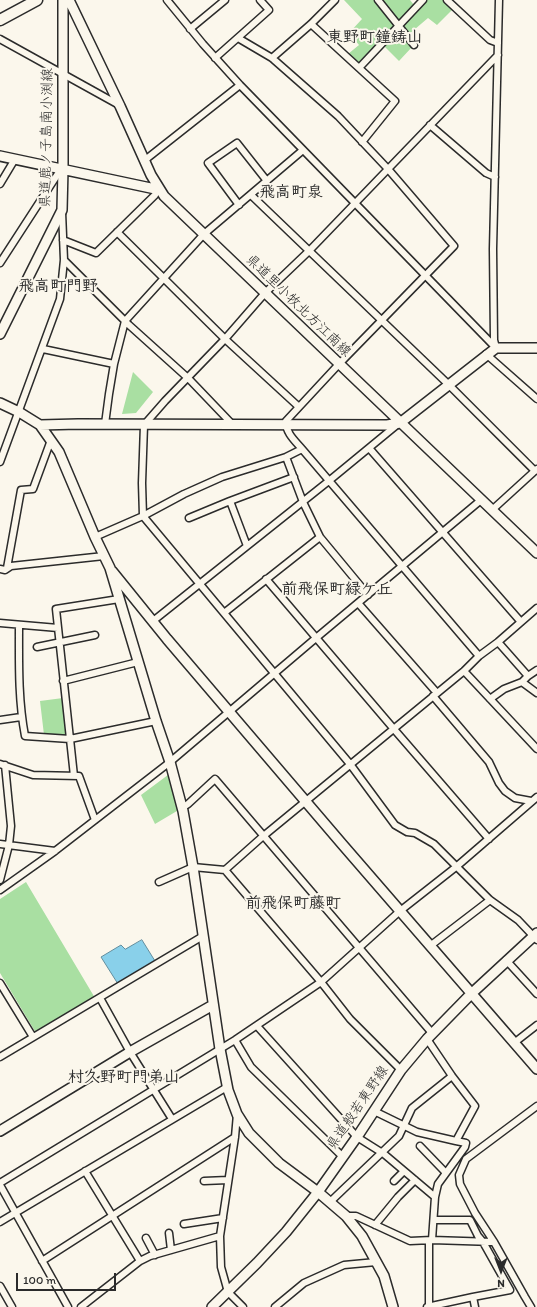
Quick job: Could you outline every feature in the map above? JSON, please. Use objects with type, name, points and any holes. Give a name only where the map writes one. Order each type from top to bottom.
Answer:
[{"type":"main road","points":[[0,20],[37,0]]},
{"type":"street","name":"県道鹿ノ子島南小渕線","points":[[0,334],[62,210],[63,0]]},
{"type":"street","points":[[69,0],[159,190]]},
{"type":"street","points":[[167,0],[190,29],[240,85],[496,348]]},
{"type":"street","points":[[190,29],[225,0]]},
{"type":"street","points":[[215,58],[269,10],[260,0]]},
{"type":"street","points":[[272,58],[311,24],[335,0]]},
{"type":"street","points":[[378,0],[414,45]]},
{"type":"street","points":[[359,68],[423,0]]},
{"type":"street","points":[[447,0],[490,40],[498,43]]},
{"type":"street","points":[[496,348],[494,340],[493,249],[499,0]]},
{"type":"street","points":[[311,24],[395,101],[362,142]]},
{"type":"street","points":[[238,38],[272,58],[338,116],[388,169],[454,246],[339,364],[286,421],[285,426],[288,433],[330,480],[402,567],[479,656]]},
{"type":"street","points":[[0,39],[120,106]]},
{"type":"street","points":[[498,55],[309,251],[265,293],[225,339],[144,425],[142,483],[143,516],[350,764],[395,825],[407,832],[415,833],[434,844],[490,900],[518,920],[536,937]]},
{"type":"street","points":[[145,160],[240,85]]},
{"type":"street","points":[[430,125],[486,173],[495,177]]},
{"type":"street","points":[[239,205],[208,164],[237,143],[268,181]]},
{"type":"street","points":[[105,424],[108,394],[125,321],[204,234],[303,150]]},
{"type":"street","points":[[0,156],[159,190]]},
{"type":"street","points":[[0,184],[15,159]]},
{"type":"street","points":[[0,263],[62,169]]},
{"type":"street","points":[[64,240],[96,253],[159,190]]},
{"type":"street","name":"県道里小牧北方江南線","points":[[159,190],[537,553]]},
{"type":"street","points":[[251,195],[536,470],[492,510]]},
{"type":"street","points":[[0,462],[60,299],[64,260],[62,210]]},
{"type":"street","points":[[117,232],[225,339],[299,407]]},
{"type":"street","points":[[64,260],[125,321],[188,378],[233,425]]},
{"type":"street","points":[[153,621],[486,354],[496,348],[537,348]]},
{"type":"street","points":[[42,349],[114,364]]},
{"type":"street","points":[[486,354],[537,399]]},
{"type":"street","points":[[0,403],[19,412],[40,425],[51,440],[64,462],[95,537],[110,568],[156,721],[170,762],[182,808],[193,867],[220,1049],[228,1087],[237,1114],[249,1133],[278,1162],[318,1192],[346,1216],[362,1236],[384,1276],[393,1307]]},
{"type":"street","points":[[40,425],[105,424],[285,426],[388,425],[400,423]]},
{"type":"street","points":[[7,568],[21,490],[32,489],[51,440]]},
{"type":"street","points":[[369,448],[521,622]]},
{"type":"street","points":[[95,537],[143,516],[184,494],[222,477],[286,457],[302,449]]},
{"type":"street","points":[[286,457],[303,502],[320,537],[368,595]]},
{"type":"street","points":[[189,518],[294,477]]},
{"type":"street","points":[[0,890],[54,851],[170,762],[481,500]]},
{"type":"street","points":[[230,501],[247,546]]},
{"type":"street","points":[[224,613],[320,537]]},
{"type":"street","points":[[0,569],[5,570],[11,566],[104,556]]},
{"type":"street","points":[[110,568],[230,712],[537,1069]]},
{"type":"street","points":[[266,579],[489,839]]},
{"type":"street","points":[[74,776],[56,609],[119,599]]},
{"type":"street","points":[[358,603],[435,694],[489,762],[499,783],[505,790],[515,798],[531,801]]},
{"type":"street","points":[[225,870],[264,835],[464,671],[479,656],[498,642],[537,608]]},
{"type":"street","points":[[0,623],[58,628]]},
{"type":"street","points":[[19,624],[19,695],[25,736],[70,739],[156,721]]},
{"type":"street","points":[[37,647],[95,635]]},
{"type":"street","points":[[498,642],[528,676]]},
{"type":"street","points":[[64,681],[138,662]]},
{"type":"street","points":[[490,699],[504,690],[522,682],[537,670]]},
{"type":"street","points":[[464,671],[537,749]]},
{"type":"street","points":[[522,682],[537,693]]},
{"type":"street","points":[[0,720],[21,716]]},
{"type":"street","points":[[0,880],[10,845],[11,826],[2,765],[33,775],[79,776],[95,820]]},
{"type":"street","points":[[182,808],[215,779],[359,947],[430,1036],[452,1076],[475,1106],[456,1141]]},
{"type":"street","points":[[68,1307],[0,1184],[235,1040],[321,982],[400,911],[456,867],[537,797]]},
{"type":"street","points":[[0,844],[54,851]]},
{"type":"street","points":[[159,882],[193,867],[225,870],[321,982],[350,1019],[401,1070]]},
{"type":"street","points":[[430,946],[490,900]]},
{"type":"street","points":[[0,1057],[203,936]]},
{"type":"street","name":"県道般若東野線","points":[[212,1307],[286,1232],[318,1192],[343,1157],[401,1070],[430,1036],[506,960],[536,937]]},
{"type":"street","points":[[506,960],[537,994]]},
{"type":"street","points":[[0,985],[33,1038]]},
{"type":"street","points":[[100,998],[130,1052],[172,1119]]},
{"type":"street","points":[[0,1131],[130,1052],[213,1005]]},
{"type":"street","points":[[514,1043],[537,1025]]},
{"type":"street","points":[[257,1026],[357,1137],[382,1153],[435,1197]]},
{"type":"street","points":[[235,1040],[251,1067],[343,1157]]},
{"type":"street","points":[[330,1202],[399,1136],[412,1108],[452,1076]]},
{"type":"street","points":[[0,1222],[228,1087]]},
{"type":"street","points":[[531,1307],[494,1242],[475,1213],[460,1184],[459,1175],[466,1159],[537,1106]]},
{"type":"street","points":[[374,1111],[417,1132],[466,1143],[465,1147],[438,1184],[430,1242],[428,1307],[510,1290],[470,1220],[435,1220]]},
{"type":"street","points":[[237,1114],[220,1236],[221,1267],[228,1292],[243,1307]]},
{"type":"street","points":[[42,1261],[235,1137]]},
{"type":"street","points":[[420,1146],[446,1173]]},
{"type":"street","points":[[394,1181],[404,1171]]},
{"type":"street","points":[[85,1172],[140,1261]]},
{"type":"street","points":[[204,1181],[228,1180]]},
{"type":"street","points":[[375,1225],[398,1197],[415,1180]]},
{"type":"street","points":[[346,1216],[356,1216],[410,1241],[494,1242]]},
{"type":"street","points":[[184,1224],[223,1218]]},
{"type":"street","points":[[169,1233],[171,1250]]},
{"type":"street","points":[[81,1307],[140,1261],[171,1250],[220,1236]]},
{"type":"street","points":[[146,1238],[156,1255]]},
{"type":"street","points":[[275,1307],[304,1283],[344,1266],[376,1262]]},
{"type":"street","points":[[0,1286],[12,1307]]},
{"type":"street","points":[[473,1297],[475,1307]]},
{"type":"green space","points":[[344,0],[376,0],[395,26],[359,65],[348,54],[359,45],[349,33],[362,19]]},
{"type":"green space","points":[[382,0],[410,0],[414,5],[398,22]]},
{"type":"green space","points":[[425,0],[443,0],[454,8],[437,25],[428,18],[408,35],[400,25]]},
{"type":"green space","points":[[398,28],[412,47],[399,61],[383,45]]},
{"type":"green space","points":[[133,372],[153,392],[136,413],[122,414]]},
{"type":"green space","points":[[63,698],[68,736],[44,735],[40,701]]},
{"type":"green space","points":[[172,772],[182,808],[155,824],[141,795]]},
{"type":"green space","points":[[26,882],[95,998],[36,1033],[0,973],[0,899]]},
{"type":"water","points":[[142,940],[155,961],[118,984],[101,957],[121,945],[125,949]]},
{"type":"district","name":"東野町鐘鋳山","points":[[375,38]]},
{"type":"district","name":"飛高町泉","points":[[291,193]]},
{"type":"district","name":"飛高町門野","points":[[58,287]]},
{"type":"district","name":"前飛保町緑ケ丘","points":[[337,590]]},
{"type":"district","name":"前飛保町藤町","points":[[293,904]]},
{"type":"district","name":"村久野町門弟山","points":[[124,1078]]}]
